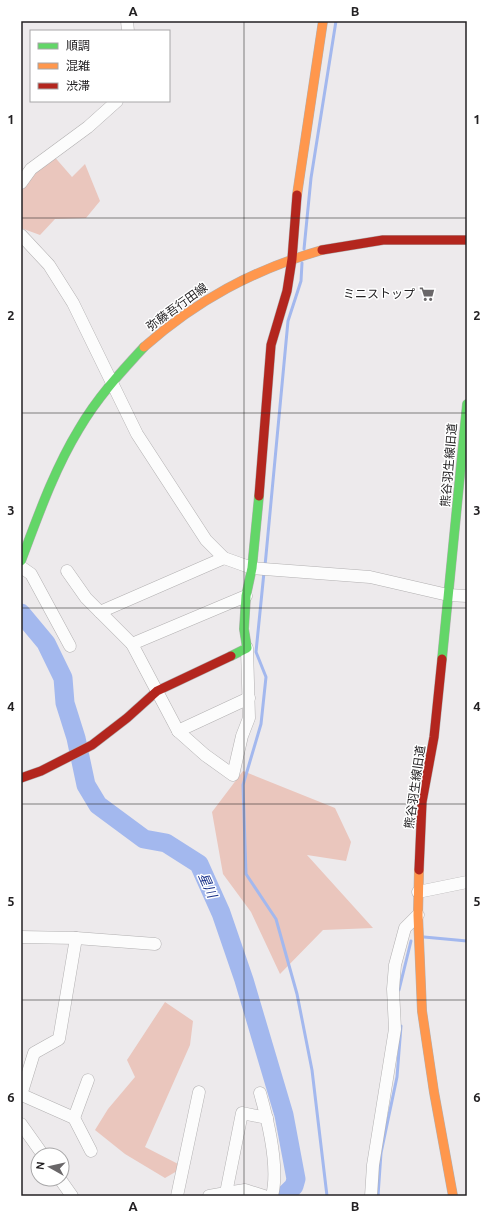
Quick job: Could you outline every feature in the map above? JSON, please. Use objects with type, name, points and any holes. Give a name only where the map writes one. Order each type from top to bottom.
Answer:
[{"type":"street","points":[[67,571],[86,598],[132,644],[178,731],[205,755],[233,775],[242,736],[249,718],[247,648],[244,629],[246,596],[252,568],[271,345],[287,291],[292,259],[300,175],[323,21]]},
{"type":"street","points":[[21,183],[32,170],[88,127],[116,102]]},
{"type":"street","points":[[21,235],[50,265],[73,304],[137,434],[168,484],[206,540],[224,558],[252,568],[370,577],[448,595],[467,596]]},
{"type":"street","name":"弥藤吾行田線","points":[[22,559],[39,513],[72,441],[90,411],[112,381],[160,332],[192,309],[229,286],[255,273],[292,259],[333,248],[370,241],[406,239],[467,240]]},
{"type":"street","name":"熊谷羽生線旧道","points":[[453,1196],[434,1092],[422,1011],[418,892],[422,802],[434,737],[467,404]]},
{"type":"street","points":[[100,612],[224,558]]},
{"type":"street","points":[[22,559],[70,646]]},
{"type":"street","points":[[132,644],[246,596]]},
{"type":"street","points":[[21,778],[41,771],[92,745],[127,718],[157,691],[247,648]]},
{"type":"street","points":[[178,731],[249,698]]},
{"type":"street","points":[[418,892],[467,882]]},
{"type":"street","points":[[371,1196],[373,1165],[395,1029],[393,990],[395,965],[405,928],[418,915]]},
{"type":"street","points":[[21,937],[76,938],[155,944]]},
{"type":"street","points":[[76,938],[59,1039],[34,1053],[22,1095],[74,1118],[91,1151]]},
{"type":"street","points":[[74,1118],[88,1080]]},
{"type":"street","points":[[177,1196],[199,1092]]},
{"type":"street","points":[[260,1093],[267,1118],[275,1186],[272,1196]]},
{"type":"street","points":[[226,1193],[242,1112],[267,1118]]},
{"type":"street","points":[[21,1124],[37,1147]]},
{"type":"street","points":[[66,1187],[72,1196]]},
{"type":"street","points":[[209,1196],[245,1190],[264,1196]]},
{"type":"shaded area","points":[[52,154],[72,177],[85,164],[100,201],[86,218],[55,219],[40,235],[21,228],[21,183]]},
{"type":"shaded area","points":[[243,771],[335,808],[351,842],[346,861],[307,855],[373,928],[323,930],[280,974],[251,912],[223,874],[212,812]]},
{"type":"shaded area","points":[[165,1002],[193,1021],[190,1045],[145,1147],[184,1167],[165,1178],[125,1154],[95,1130],[108,1109],[135,1077],[127,1060]]},
{"type":"waterway","points":[[304,249],[311,178],[336,21]]},
{"type":"waterway","points":[[265,566],[288,321],[301,281],[302,263]]},
{"type":"waterway","points":[[264,572],[256,652],[266,677],[261,724],[243,785],[246,874],[276,919],[297,994],[312,1070],[327,1196]]},
{"type":"waterway","name":"星川","points":[[21,613],[46,643],[63,678],[65,703],[76,738],[86,785],[98,805],[144,839],[166,843],[199,864],[221,913],[244,980],[284,1115],[296,1179],[294,1186],[284,1196]]},
{"type":"waterway","points":[[424,937],[467,941]]},
{"type":"waterway","points":[[399,990],[411,941]]},
{"type":"waterway","points":[[378,1196],[381,1153],[397,1077],[401,1026]]},
{"type":"traffic: fast","points":[[21,561],[47,494],[70,445],[101,396],[144,347]]},
{"type":"traffic: fast","points":[[442,659],[467,404]]},
{"type":"traffic: fast","points":[[231,656],[247,648],[244,629],[246,596],[252,568],[259,496]]},
{"type":"traffic: slow","points":[[297,195],[323,21]]},
{"type":"traffic: slow","points":[[144,347],[184,315],[227,288],[273,267],[322,250]]},
{"type":"traffic: slow","points":[[419,870],[418,915],[422,1011],[434,1092],[453,1196]]},
{"type":"traffic: jam","points":[[259,496],[271,345],[287,291],[292,259],[297,195]]},
{"type":"traffic: jam","points":[[322,250],[383,240],[467,240]]},
{"type":"traffic: jam","points":[[21,778],[41,771],[92,745],[127,718],[157,691],[231,656]]},
{"type":"traffic: jam","points":[[419,870],[422,802],[434,737],[442,659]]},
{"type":"place","name":"ミニストップ","points":[[427,294]]}]
